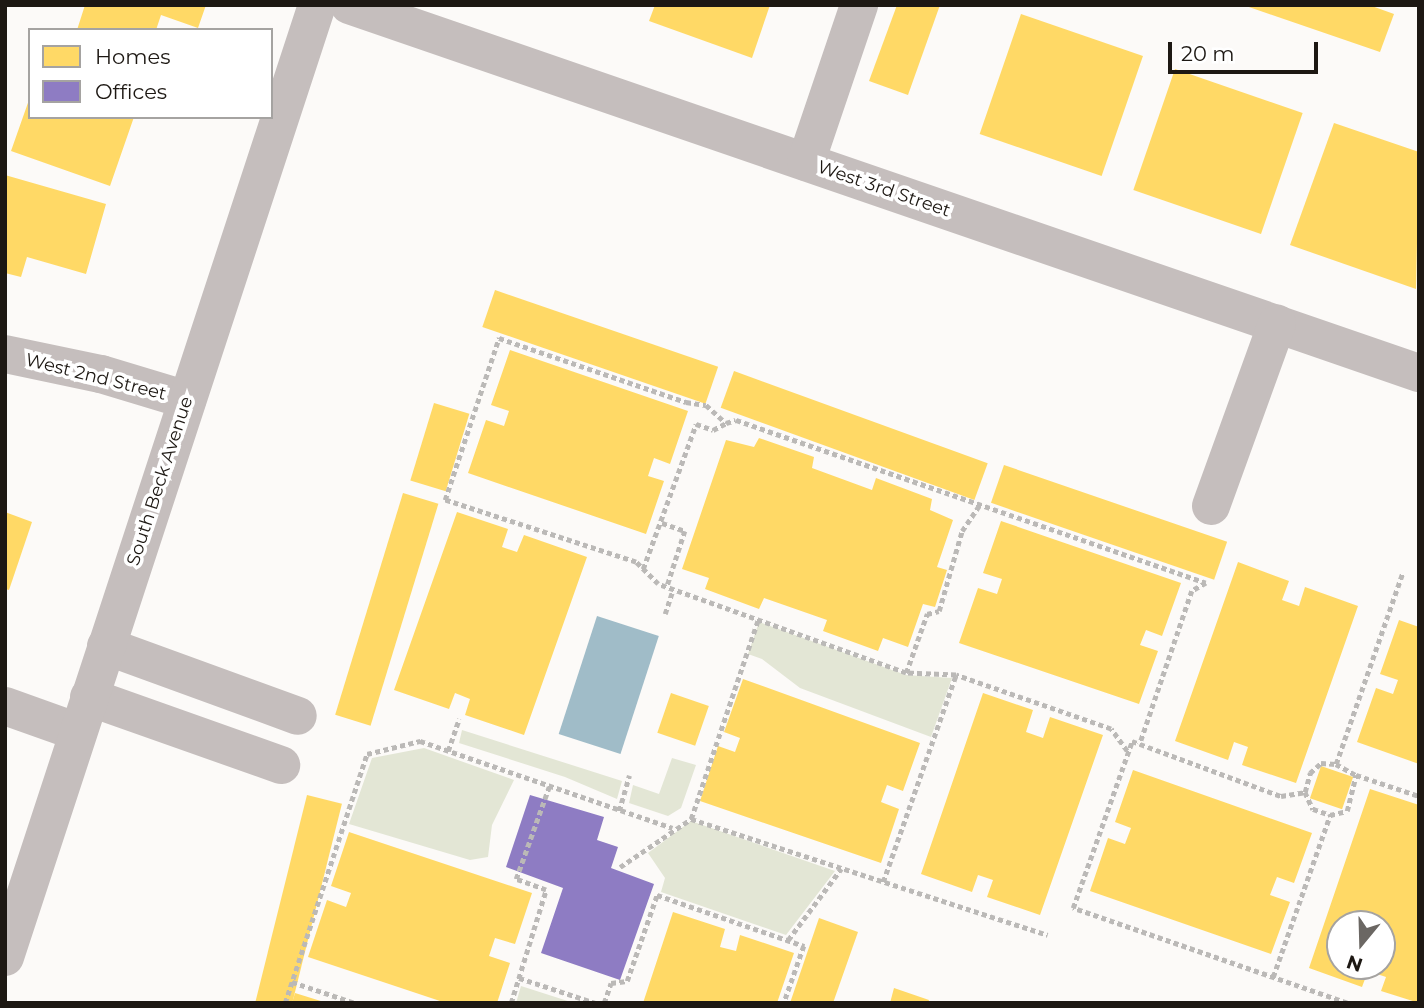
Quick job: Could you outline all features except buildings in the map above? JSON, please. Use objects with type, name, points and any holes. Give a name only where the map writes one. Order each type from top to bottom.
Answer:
[{"type":"street","name":"South Beck Avenue","points":[[5,957],[317,5]]},
{"type":"street","name":"West 3rd Street","points":[[349,5],[1419,373]]},
{"type":"street","points":[[806,162],[859,5]]},
{"type":"street","points":[[1211,506],[1277,324]]},
{"type":"street","name":"West 2nd Street","points":[[5,354],[101,374],[187,400]]},
{"type":"street","points":[[106,646],[298,716]]},
{"type":"street","points":[[5,706],[84,714],[282,765]]},
{"type":"path","points":[[726,423],[706,405],[686,402],[499,338],[445,500],[636,562],[673,590],[906,673],[956,675],[1111,729],[1127,751]]},
{"type":"path","points":[[643,569],[696,424],[713,430],[736,421],[980,503],[1206,583],[1192,592],[1140,744]]},
{"type":"path","points":[[906,673],[927,614],[939,611],[962,531],[980,503]]},
{"type":"path","points":[[662,523],[685,530],[667,587]]},
{"type":"path","points":[[1336,764],[1403,572]]},
{"type":"path","points":[[665,614],[673,590]]},
{"type":"path","points":[[691,819],[758,620]]},
{"type":"path","points":[[883,882],[956,675]]},
{"type":"path","points":[[448,751],[459,719]]},
{"type":"path","points":[[285,1003],[367,754],[420,741],[672,828]]},
{"type":"path","points":[[1305,792],[1281,796],[1132,741],[1073,908],[1347,1003]]},
{"type":"path","points":[[1356,775],[1347,811],[1330,815],[1314,809],[1305,792],[1310,773],[1321,763],[1336,764],[1356,775],[1419,796]]},
{"type":"path","points":[[619,811],[629,775]]},
{"type":"path","points":[[511,1003],[547,890],[516,879],[549,787]]},
{"type":"path","points":[[1273,977],[1330,815]]},
{"type":"path","points":[[620,867],[672,828],[691,819],[1048,935]]},
{"type":"path","points":[[788,940],[841,869]]},
{"type":"path","points":[[604,1003],[611,983],[627,981],[657,895],[804,946],[784,1003]]},
{"type":"path","points":[[519,978],[596,1003]]},
{"type":"path","points":[[292,982],[355,1003]]},
{"type":"green space","points":[[759,622],[906,675],[952,678],[931,737],[800,688],[762,659],[748,654]]},
{"type":"green space","points":[[462,730],[622,781],[617,799],[565,777],[459,743]]},
{"type":"green space","points":[[424,748],[514,780],[492,825],[488,857],[470,860],[349,824],[372,758]]},
{"type":"green space","points":[[672,758],[696,765],[681,808],[668,816],[629,803],[633,785],[659,794]]},
{"type":"green space","points":[[691,821],[835,871],[786,935],[661,892],[665,878],[648,853]]},
{"type":"green space","points":[[521,986],[574,1003],[516,1003]]},
{"type":"water","points":[[597,616],[659,636],[621,754],[559,734]]}]
